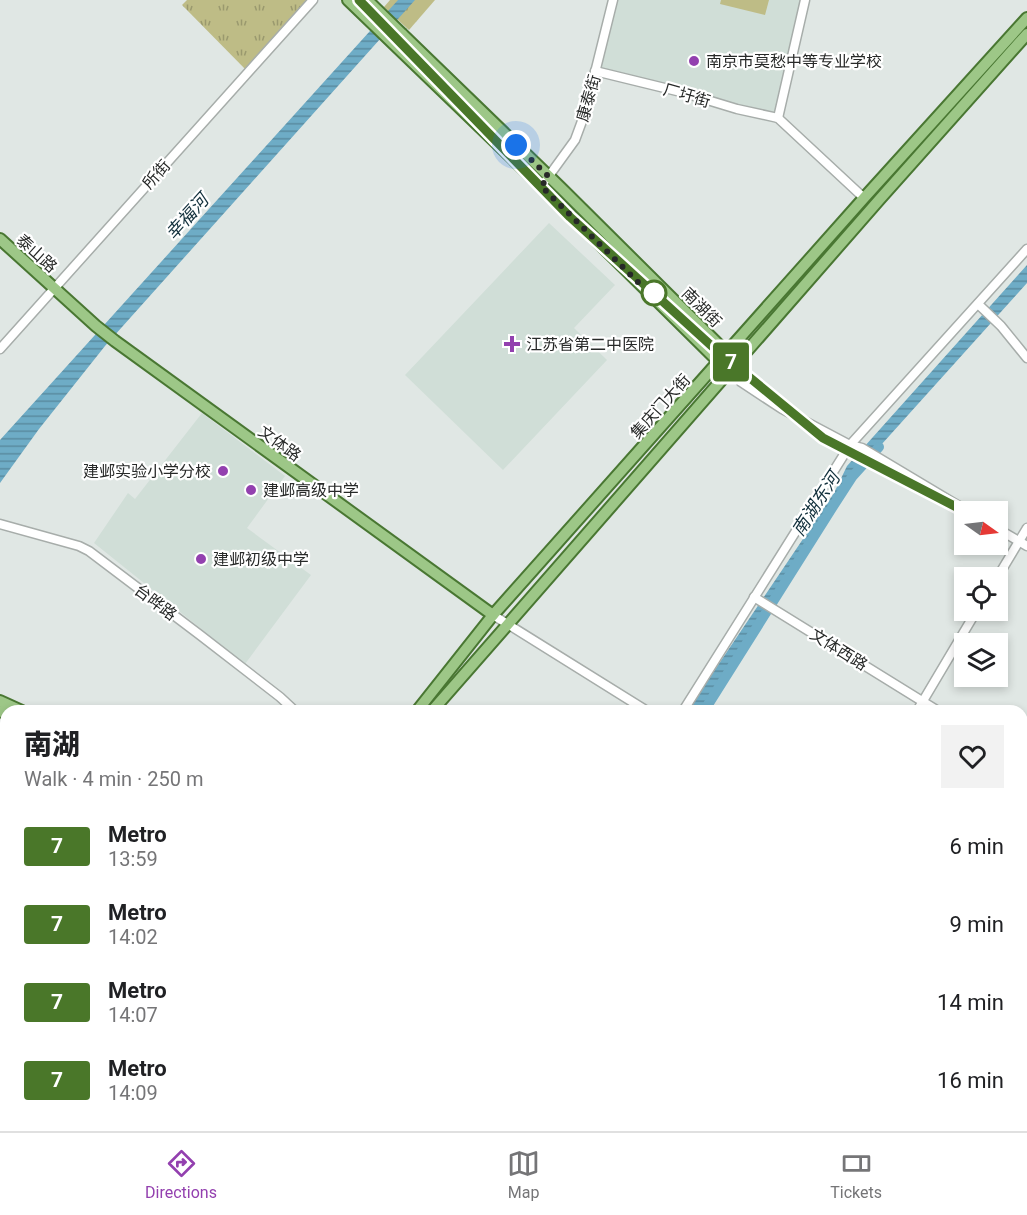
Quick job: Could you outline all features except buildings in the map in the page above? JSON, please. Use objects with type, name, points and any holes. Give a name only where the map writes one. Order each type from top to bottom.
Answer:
[{"type":"main road","name":"南湖街","points":[[348,0],[541,186],[718,362],[732,368]]},
{"type":"main road","name":"南湖街","points":[[368,1],[727,352],[732,368]]},
{"type":"main road","name":"集庆门大街","points":[[422,705],[493,615],[1027,18]]},
{"type":"main road","name":"集庆门大街","points":[[437,705],[1027,34]]},
{"type":"main road","name":"泰山路","points":[[0,239],[54,289]]},
{"type":"main road","name":"文体路","points":[[54,289],[113,339],[493,615]]},
{"type":"street","name":"所街","points":[[0,350],[313,0]]},
{"type":"street","name":"康泰街","points":[[541,186],[575,140],[585,113],[613,0]]},
{"type":"street","points":[[805,0],[778,118],[864,198]]},
{"type":"street","name":"厂圩街","points":[[595,71],[778,118]]},
{"type":"street","points":[[686,705],[758,599],[850,445],[1027,249]]},
{"type":"street","points":[[978,304],[1027,358]]},
{"type":"street","points":[[732,368],[741,382],[783,409],[850,445],[862,448],[954,503]]},
{"type":"street","name":"台晔路","points":[[0,524],[79,546],[89,551],[289,705]]},
{"type":"street","points":[[1003,567],[1027,528]]},
{"type":"street","points":[[1008,535],[1027,546]]},
{"type":"street","name":"文体西路","points":[[758,599],[928,705]]},
{"type":"street","points":[[493,615],[637,705]]},
{"type":"street","points":[[921,705],[971,621]]},
{"type":"shaded area","name":"南京市莫愁中等专业学校","points":[[613,0],[805,0],[778,118],[595,71]]},
{"type":"shaded area","name":"江苏省第二中医院","points":[[549,223],[615,285],[574,328],[607,360],[503,470],[405,375]]},
{"type":"shaded area","name":"建邺初级中学","points":[[202,413],[285,476],[247,528],[311,575],[245,664],[94,543],[128,493],[135,499]]},
{"type":"green space","points":[[187,0],[314,0],[249,73],[182,5]]},
{"type":"green space","points":[[390,0],[435,0],[409,30],[384,7]]},
{"type":"green space","points":[[721,0],[769,0],[765,15],[720,4]]},
{"type":"water","points":[[398,0],[415,0],[105,346],[39,429],[0,483],[0,440]]},
{"type":"water","points":[[1027,265],[1027,283],[845,485],[707,705],[691,705],[834,493],[847,466]]},
{"type":"waterway","name":"南湖东河","points":[[708,705],[852,477],[879,447]]},
{"type":"metro line","name":"7","points":[[359,0],[570,217],[715,349],[823,438],[954,506]]},
{"type":"place","name":"南京市莫愁中等专业学校","points":[[694,61]]},
{"type":"place","name":"江苏省第二中医院","points":[[512,344]]},
{"type":"place","name":"建邺实验小学分校","points":[[223,471]]},
{"type":"place","name":"建邺高级中学","points":[[251,490]]},
{"type":"place","name":"建邺初级中学","points":[[201,559]]},
{"type":"route","points":[[516,145],[549,177],[541,186],[654,298],[654,293]]},
{"type":"water label","name":"幸福河","points":[[187,217]]}]
